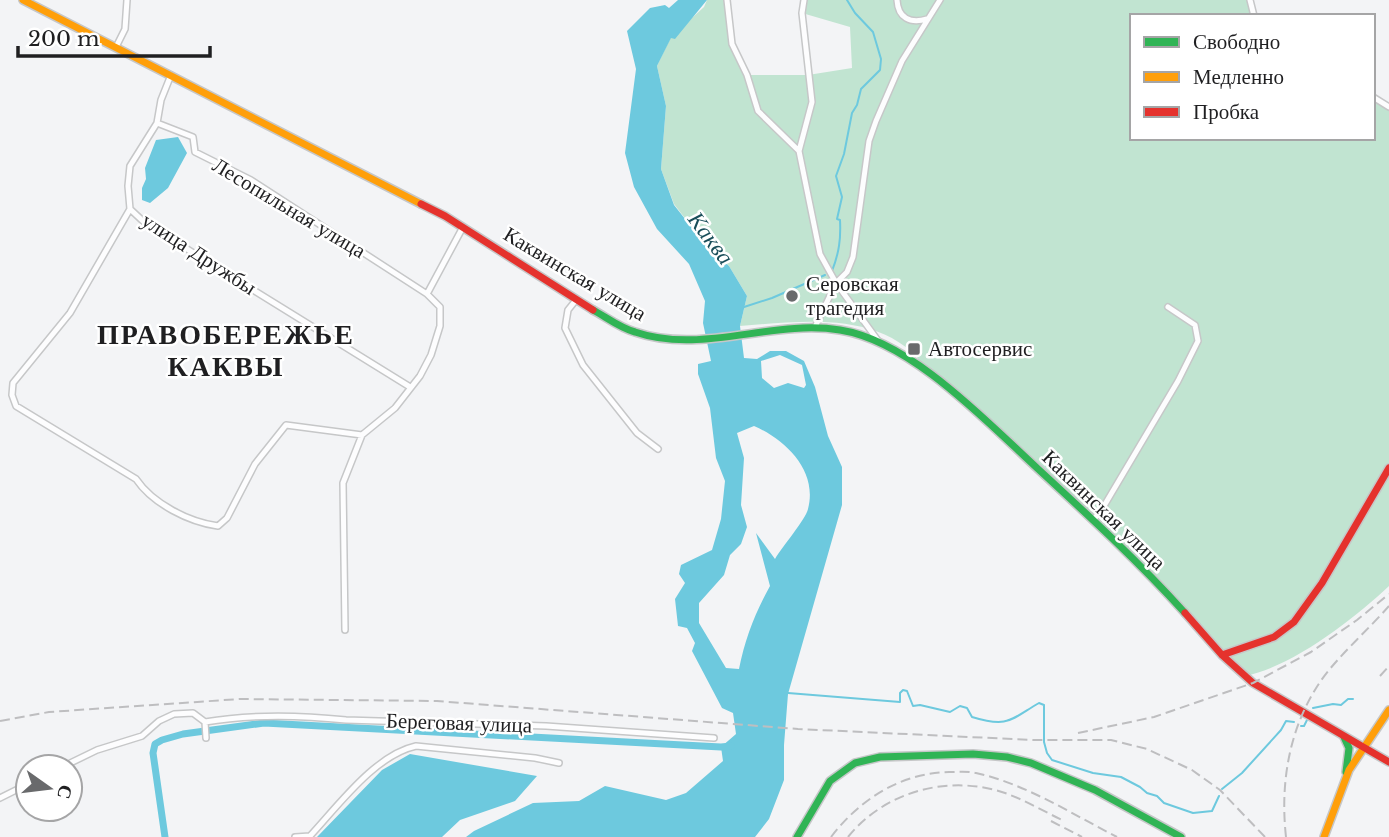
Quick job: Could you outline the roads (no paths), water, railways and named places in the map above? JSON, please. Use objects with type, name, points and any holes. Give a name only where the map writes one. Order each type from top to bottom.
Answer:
[{"type":"main road","name":"Каквинская улица","points":[[23,0],[172,74],[463,227],[576,300],[633,332],[663,339],[688,340],[815,327],[843,330],[880,342],[928,372],[962,399],[1093,520],[1222,655],[1253,683],[1389,762]]},
{"type":"main road","points":[[1222,655],[1271,640],[1290,626],[1322,583],[1389,468]]},
{"type":"main road","points":[[1344,780],[1389,710]]},
{"type":"main road","points":[[1324,837],[1344,780],[1349,748],[1344,736]]},
{"type":"main road","points":[[797,837],[830,781],[855,763],[901,756],[973,754],[1007,757],[1031,763],[1105,795],[1181,837]]},
{"type":"street","points":[[116,47],[125,29],[127,0]]},
{"type":"street","points":[[727,0],[732,44],[747,75],[758,111],[799,151]]},
{"type":"street","points":[[804,0],[802,13],[812,102],[799,151],[820,254],[836,283],[880,342]]},
{"type":"street","points":[[897,0],[898,10],[906,19],[916,23],[927,19]]},
{"type":"street","points":[[815,327],[836,283],[848,272],[853,257],[869,141],[891,85],[913,41],[940,0]]},
{"type":"street","points":[[172,74],[161,100],[157,123],[130,166],[130,209],[70,313],[13,383],[12,395],[16,406],[136,479],[144,490],[164,505],[207,524],[218,526],[227,518],[255,464],[286,425],[362,436]]},
{"type":"street","name":"Лесопильная улица","points":[[157,123],[193,137],[195,152],[251,180],[427,294]]},
{"type":"street","name":"улица Дружбы","points":[[130,209],[145,223],[410,387]]},
{"type":"street","points":[[345,630],[343,483],[362,436],[395,408],[420,376],[431,355],[440,327],[440,307],[427,294],[463,227]]},
{"type":"street","points":[[576,300],[568,310],[565,328],[583,365],[637,433],[658,449]]},
{"type":"street","points":[[1093,520],[1101,511],[1178,381],[1198,341],[1195,325],[1168,307]]},
{"type":"street","points":[[84,756],[142,736],[159,721],[174,714],[193,713],[205,722],[206,738]]},
{"type":"street","name":"Береговая улица","points":[[205,722],[237,716],[313,716],[346,720],[546,726],[714,738]]},
{"type":"street","points":[[295,837],[310,836],[360,781],[401,749],[416,746],[535,758],[559,763]]},
{"type":"water","points":[[678,0],[707,0],[675,39],[671,38],[657,66],[666,106],[661,169],[674,205],[704,243],[729,266],[747,296],[740,326],[744,358],[757,359],[770,351],[786,351],[804,361],[815,387],[828,436],[842,467],[842,505],[788,694],[784,780],[769,819],[755,837],[466,837],[533,803],[579,801],[605,786],[666,800],[686,793],[723,761],[721,747],[736,734],[733,713],[722,708],[692,651],[695,643],[687,628],[678,626],[675,599],[685,583],[679,574],[681,565],[712,550],[721,519],[725,481],[716,458],[710,408],[698,374],[698,364],[711,361],[703,323],[705,301],[689,264],[657,229],[634,187],[625,153],[636,69],[627,31],[650,8],[665,5],[669,8]],"holes":[[[780,355],[802,365],[806,385],[804,388],[788,383],[774,388],[762,378],[761,361]],[[754,426],[788,448],[797,458],[804,470],[810,495],[806,514],[775,559],[756,533],[770,586],[751,626],[739,669],[726,668],[699,623],[699,603],[724,575],[730,555],[741,544],[747,527],[741,505],[744,458],[737,433]]]},
{"type":"water","points":[[178,137],[187,153],[168,188],[150,203],[142,200],[145,168],[156,140]]},
{"type":"water","points":[[410,754],[537,776],[515,801],[460,820],[442,837],[317,837],[382,770]]},
{"type":"waterway","points":[[832,271],[839,246],[840,220],[837,219],[842,197],[836,176],[861,89],[880,70],[881,59],[873,32],[847,0]]},
{"type":"waterway","points":[[744,307],[825,275]]},
{"type":"waterway","points":[[788,693],[900,702],[900,693],[903,690],[907,691],[913,706],[920,705],[950,712],[960,706],[967,708],[972,717],[994,722],[1015,718],[1039,703],[1044,705],[1044,742],[1052,760],[1093,773],[1121,777],[1157,796],[1164,803],[1193,813],[1212,811],[1219,796]]},
{"type":"waterway","points":[[1313,708],[1341,705],[1348,699],[1353,699]]},
{"type":"waterway","points":[[1301,726],[1304,726],[1307,720]]},
{"type":"waterway","points":[[1222,789],[1242,773],[1286,721],[1294,722]]},
{"type":"waterway","points":[[165,837],[153,753],[155,744],[183,734],[264,723],[731,746]]},
{"type":"railway","points":[[1078,733],[1154,717],[1253,683],[1311,652],[1389,594]]},
{"type":"railway","points":[[1286,837],[1284,796],[1289,756],[1309,700],[1344,653],[1389,606]]},
{"type":"railway","points":[[1380,676],[1389,666]]},
{"type":"railway","points":[[0,721],[49,712],[240,699],[437,701],[798,729],[1034,740],[1111,740],[1147,749],[1192,770],[1220,790],[1265,837]]},
{"type":"railway","points":[[831,837],[842,823],[868,800],[898,783],[931,774],[962,772],[976,773],[1013,784],[1117,837]]},
{"type":"railway","points":[[848,837],[880,808],[899,798],[940,786],[962,785],[1005,793],[1064,821]]},
{"type":"railway","points":[[1051,821],[1082,837]]},
{"type":"place","name":"Серовская трагедия","points":[[792,296]]},
{"type":"place","name":"Автосервис","points":[[914,349]]},
{"type":"district","name":"ПРАВОБЕРЕЖЬЕ КАКВЫ","points":[[226,350]]},
{"type":"water label","name":"Каква","points":[[711,238]]}]
